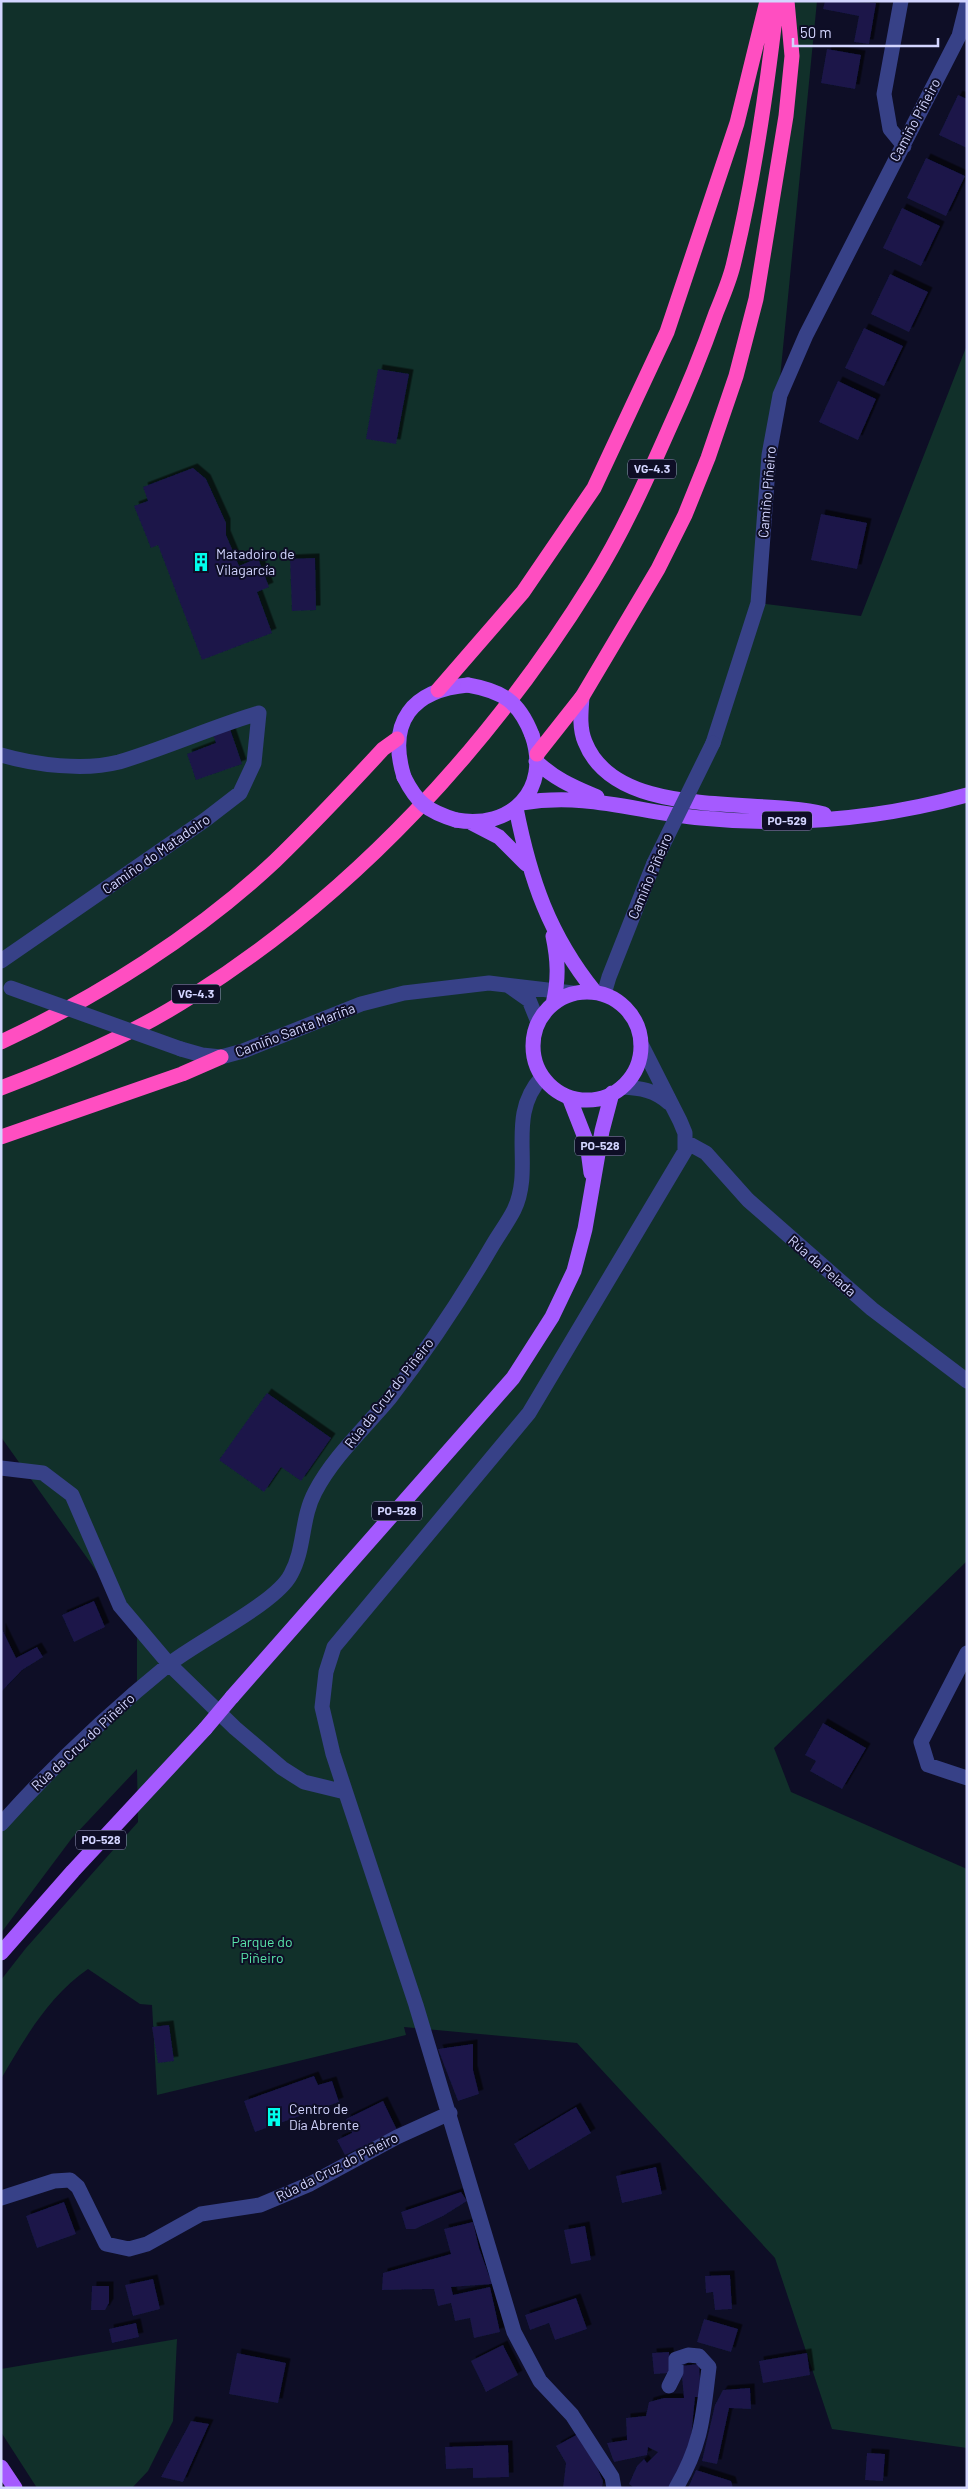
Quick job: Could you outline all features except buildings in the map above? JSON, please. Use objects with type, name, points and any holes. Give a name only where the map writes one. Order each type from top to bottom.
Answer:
[{"type":"highway","points":[[438,690],[523,592],[594,488],[667,332],[737,123],[766,1]]},
{"type":"highway","name":"VG-4.3","points":[[1,1088],[92,1050],[192,996],[251,956],[311,909],[367,860],[434,791],[489,728],[541,659],[592,581],[638,498],[700,358],[732,269],[758,142],[777,1]]},
{"type":"highway","points":[[537,758],[582,697],[658,569],[685,515],[708,458],[736,376],[756,299],[786,116],[792,56],[788,1]]},
{"type":"highway","points":[[1,1042],[50,1020],[146,962],[213,912],[274,862],[383,749],[397,739]]},
{"type":"highway","points":[[1,1137],[174,1077],[222,1057]]},
{"type":"main road","points":[[468,685],[492,690],[512,701],[527,720],[537,758],[533,782],[518,805],[487,822],[472,823],[456,820],[425,807],[414,796],[404,777],[398,757],[397,739],[402,724],[411,710],[424,697],[438,690],[468,685]]},
{"type":"main road","points":[[582,697],[580,716],[584,741],[594,761],[619,782],[652,795],[741,806],[798,809],[845,819]]},
{"type":"main road","name":"PO-529","points":[[537,758],[548,773],[607,802]]},
{"type":"main road","name":"PO-529","points":[[518,805],[545,799],[570,798],[743,822],[845,819],[917,809],[967,795]]},
{"type":"main road","points":[[518,805],[528,866],[550,920],[576,968],[600,993],[623,1005],[636,1023],[641,1044],[638,1063],[634,1072],[617,1090],[591,1100],[569,1097],[554,1089],[542,1077],[536,1067],[533,1050],[534,1033],[538,1022],[554,997],[558,968],[550,920]]},
{"type":"main road","points":[[472,823],[499,837],[528,866]]},
{"type":"main road","points":[[554,997],[573,993],[600,993]]},
{"type":"main road","name":"PO-528","points":[[1,1953],[73,1871],[205,1730],[513,1378],[552,1316],[574,1271],[586,1228],[602,1131],[617,1090]]},
{"type":"main road","name":"PO-528","points":[[569,1097],[586,1143],[591,1169],[590,1200]]},
{"type":"main road","points":[[1,2467],[15,2488]]},
{"type":"street","points":[[901,1],[890,50],[884,94],[890,129],[904,146]]},
{"type":"street","name":"Camiño Piñeiro","points":[[600,993],[609,977],[654,863],[713,743],[758,603],[769,455],[780,395],[810,326],[959,36],[967,4]]},
{"type":"street","name":"Camiño do Matadoiro","points":[[1,755],[39,763],[74,766],[117,762],[219,725],[260,713],[254,763],[240,793],[197,826],[1,961]]},
{"type":"street","name":"Camiño Santa Mariña","points":[[6,986],[181,1049],[202,1055],[222,1057],[243,1052],[361,1004],[404,993],[466,984],[489,983],[508,985],[554,997]]},
{"type":"street","points":[[508,985],[529,1000],[538,1022]]},
{"type":"street","points":[[614,2488],[612,2477],[572,2415],[540,2381],[514,2332],[450,2113],[345,1792],[333,1754],[322,1708],[326,1672],[334,1647],[529,1412],[685,1151],[686,1142],[682,1127],[641,1044]]},
{"type":"street","name":"Rúa da Cruz do Piñeiro","points":[[1,1824],[26,1796],[116,1710],[169,1664],[250,1611],[291,1576],[299,1555],[303,1521],[315,1491],[342,1453],[390,1398],[464,1294],[515,1208],[522,1176],[522,1119],[533,1086],[542,1077]]},
{"type":"street","points":[[617,1090],[642,1088],[662,1097],[670,1104]]},
{"type":"street","name":"Rúa da Pelada","points":[[686,1142],[706,1153],[748,1200],[872,1309],[967,1381]]},
{"type":"street","points":[[1,1468],[43,1473],[72,1495],[120,1606],[169,1664],[235,1728],[282,1768],[304,1782],[345,1792]]},
{"type":"street","points":[[967,1653],[921,1742],[928,1766],[967,1778]]},
{"type":"street","name":"Rúa da Cruz do Piñeiro","points":[[1,2198],[54,2181],[70,2180],[78,2187],[106,2244],[129,2249],[147,2244],[201,2214],[260,2205],[310,2184],[397,2137],[450,2113]]},
{"type":"street","points":[[669,2386],[676,2372],[676,2359],[688,2355],[699,2356],[709,2367],[701,2433],[695,2452],[676,2488]]},
{"type":"green space","name":"Parque do Piñeiro","points":[[1,1],[817,1],[758,603],[861,616],[967,345],[967,1561],[774,1748],[791,1792],[967,1869],[967,2448],[832,2429],[775,2258],[577,2043],[404,2027],[406,2035],[157,2095],[152,2005],[140,2004],[88,1969],[49,2005],[38,2019],[1,2079],[1,1980],[26,1948],[138,1822],[137,1769],[72,1838],[1,1933],[1,1827],[137,1696],[137,1628],[1,1437]]},
{"type":"green space","points":[[177,2339],[173,2421],[148,2471],[132,2488],[37,2488],[1,2432],[1,2369]]},
{"type":"place","name":"Matadoiro de Vilagarcía","points":[[201,562]]},
{"type":"place","name":"Centro de Día Abrente","points":[[274,2117]]}]
